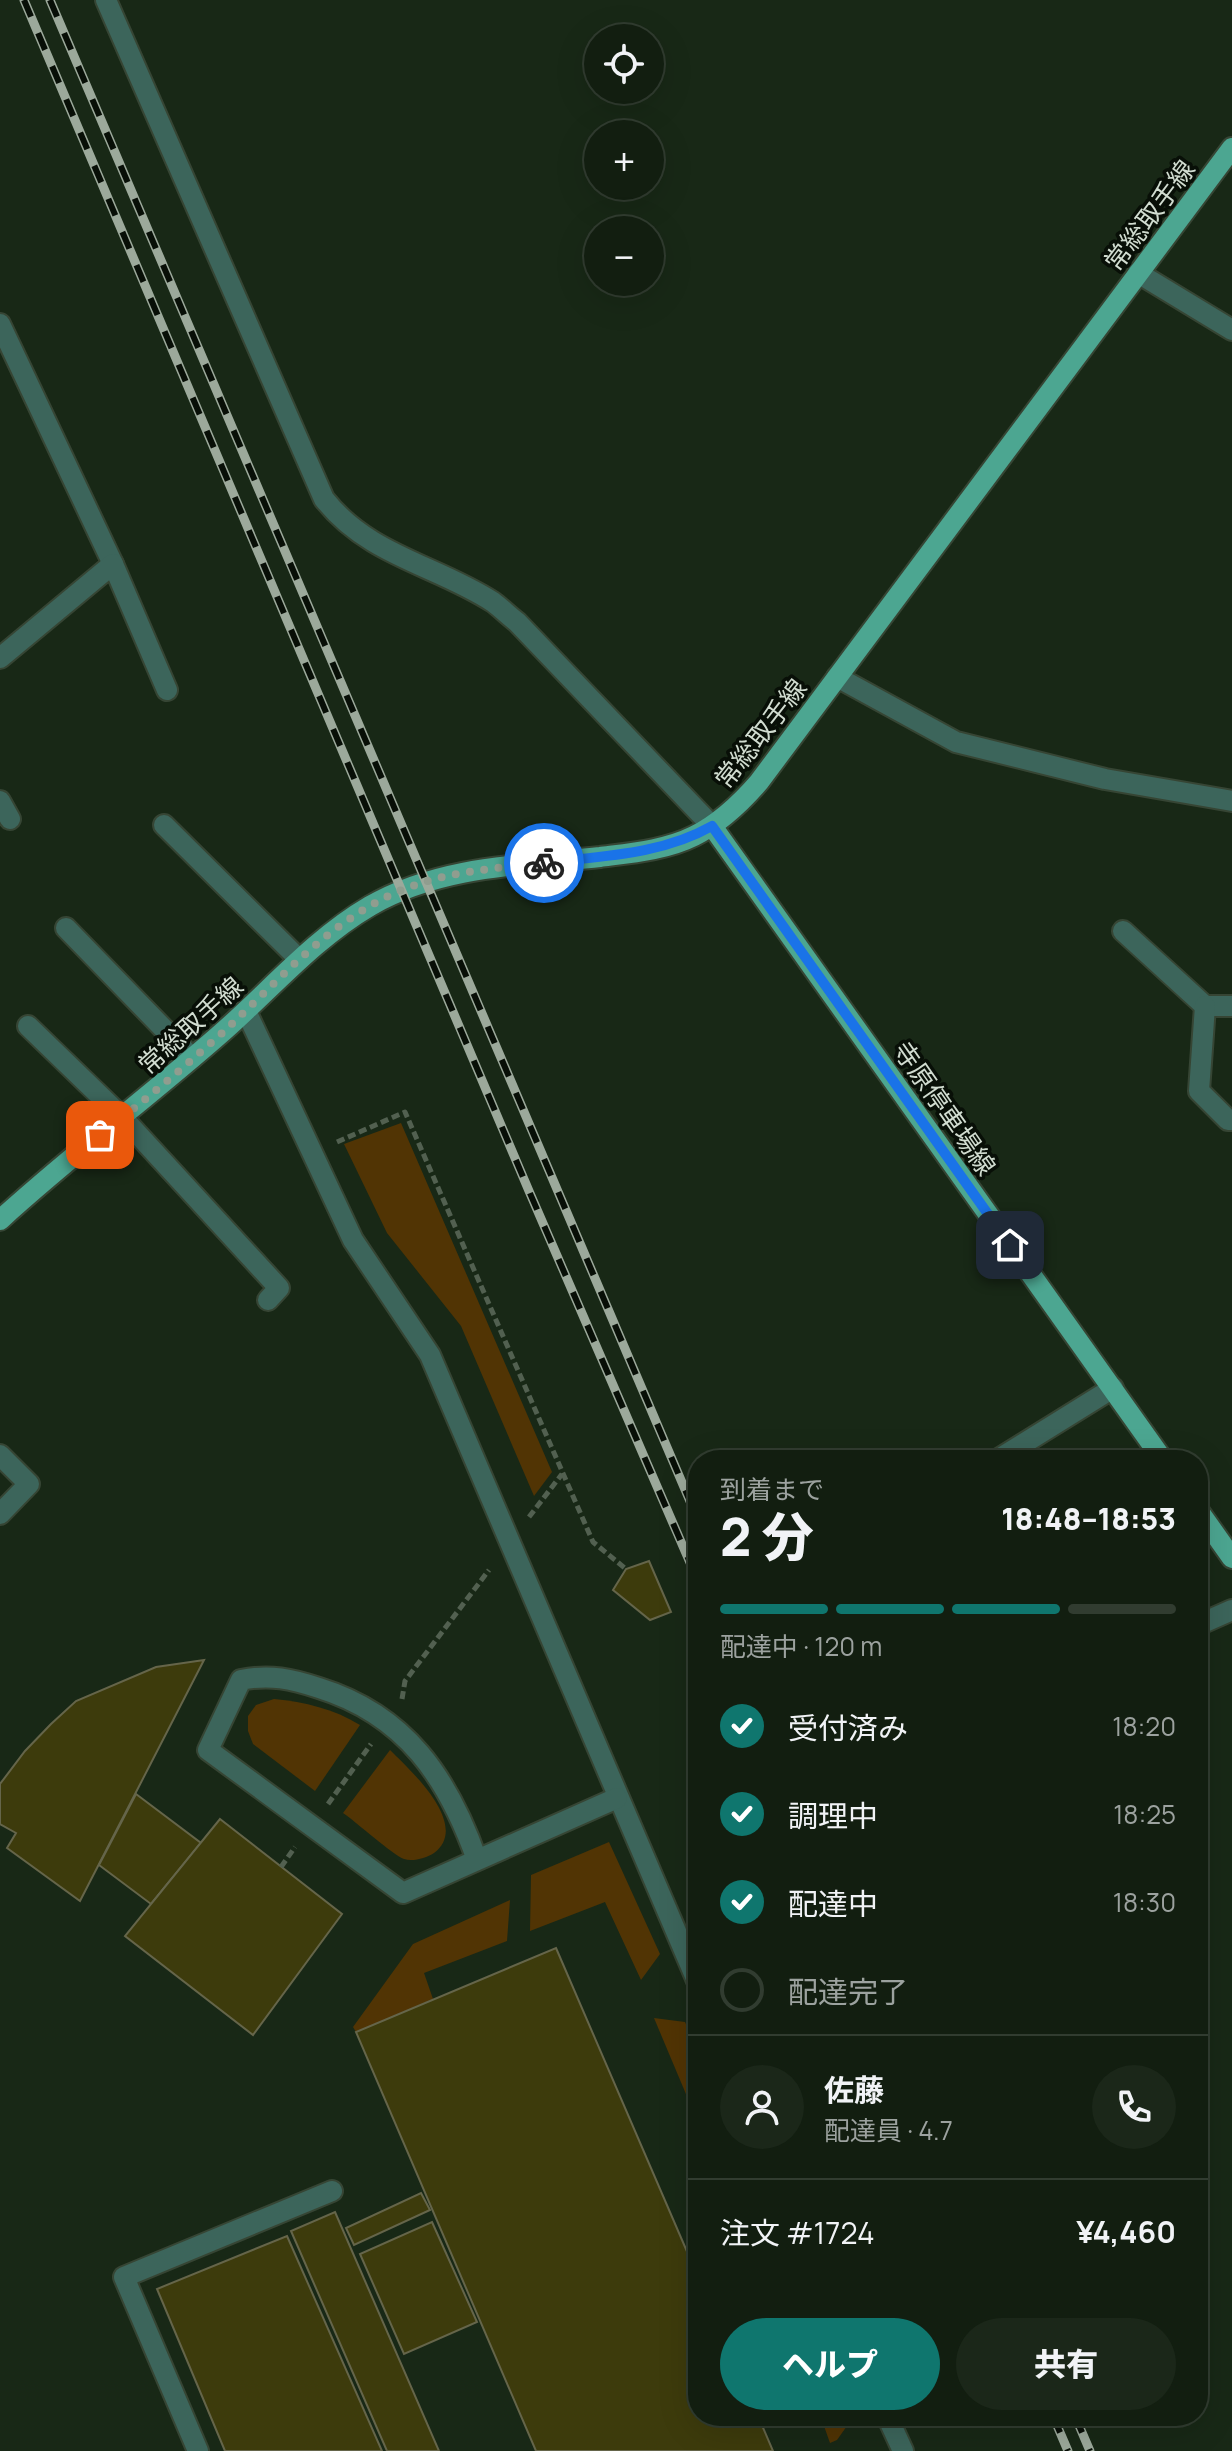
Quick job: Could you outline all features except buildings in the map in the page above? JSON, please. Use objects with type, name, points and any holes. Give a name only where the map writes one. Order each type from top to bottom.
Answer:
[{"type":"main road","name":"常総取手線","points":[[0,1220],[246,1011],[299,959],[370,906],[427,881],[470,871],[627,854],[692,838],[729,814],[759,782],[1232,148]]},
{"type":"main road","name":"寺原停車場線","points":[[712,826],[1156,1450]]},
{"type":"main road","points":[[1208,1524],[1232,1558]]},
{"type":"street","points":[[106,0],[324,499],[339,519],[377,545],[492,602],[517,622],[712,826]]},
{"type":"street","points":[[1138,273],[1232,330]]},
{"type":"street","points":[[0,324],[113,564],[167,690]]},
{"type":"street","points":[[0,658],[113,564]]},
{"type":"street","points":[[837,677],[956,742],[1105,779],[1232,801]]},
{"type":"street","points":[[164,825],[299,959]]},
{"type":"street","points":[[66,928],[192,1058]]},
{"type":"street","points":[[1123,931],[1205,1006],[1232,1006]]},
{"type":"street","points":[[1205,1006],[1199,1091],[1228,1120],[1232,1120]]},
{"type":"street","points":[[246,1011],[353,1240],[430,1355],[688,1960]]},
{"type":"street","points":[[28,1026],[123,1118],[279,1288],[268,1300]]},
{"type":"street","points":[[1013,1450],[1113,1388]]},
{"type":"street","points":[[0,1455],[29,1484],[0,1514]]},
{"type":"street","points":[[1208,1621],[1232,1610]]},
{"type":"street","points":[[477,1860],[462,1817],[440,1779],[413,1744],[387,1721],[369,1708],[333,1692],[286,1677],[261,1676],[241,1680],[208,1750],[403,1893],[617,1798]]},
{"type":"street","points":[[198,2451],[124,2277],[332,2191]]},
{"type":"street","points":[[892,2426],[903,2451]]},
{"type":"path","points":[[310,1153],[405,1112],[593,1542],[626,1569]]},
{"type":"path","points":[[281,1867],[401,1700],[405,1681],[563,1473]]},
{"type":"shaded area","points":[[401,1123],[552,1472],[534,1496],[461,1326],[387,1233],[344,1144]]},
{"type":"shaded area","points":[[274,1699],[319,1707],[360,1725],[315,1791],[253,1744],[248,1731],[248,1716],[256,1705]]},
{"type":"shaded area","points":[[390,1750],[423,1784],[442,1814],[446,1828],[444,1841],[434,1853],[423,1858],[408,1860],[399,1856],[343,1813]]},
{"type":"shaded area","points":[[609,1842],[660,1954],[641,1980],[605,1902],[530,1931],[531,1875]]},
{"type":"shaded area","points":[[510,1900],[507,1941],[424,1973],[433,1999],[356,2032],[353,2027],[413,1944]]},
{"type":"shaded area","points":[[654,2018],[685,2022],[688,2028],[688,2099]]},
{"type":"shaded area","points":[[824,2426],[847,2426],[837,2440],[830,2443]]},
{"type":"railway","points":[[24,0],[529,1191],[688,1558]]},
{"type":"railway","points":[[50,0],[688,1497]]},
{"type":"railway","points":[[1057,2426],[1068,2451]]},
{"type":"railway","points":[[1079,2426],[1090,2451]]},
{"type":"way so far","points":[[100,1135],[221,1034],[299,959],[370,906],[427,881],[470,871],[544,863]]},
{"type":"route","points":[[544,863],[627,854],[660,847],[692,838],[712,826],[1010,1245]]}]
